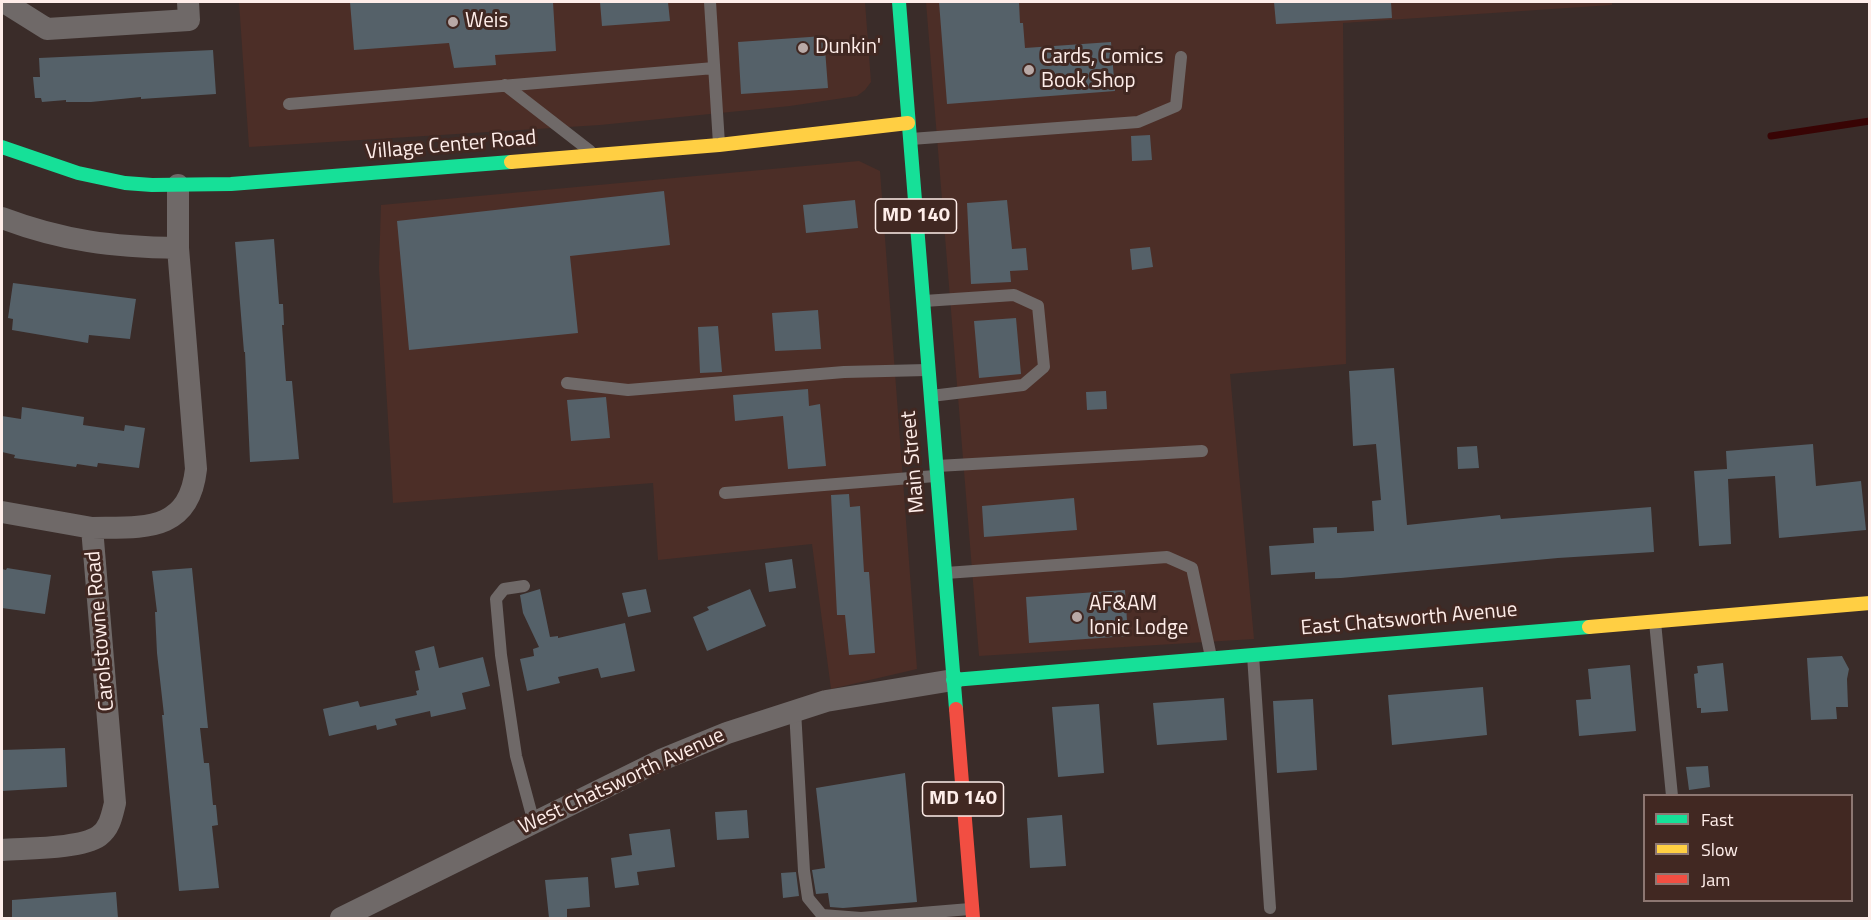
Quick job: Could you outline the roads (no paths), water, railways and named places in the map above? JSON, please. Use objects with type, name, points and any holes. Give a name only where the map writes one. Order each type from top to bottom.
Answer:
[{"type":"street","points":[[4,2],[47,29],[189,20],[188,2]]},
{"type":"street","name":"Main Street","points":[[899,2],[973,914]]},
{"type":"street","name":"Village Center Road","points":[[2,147],[40,162],[84,174],[127,183],[178,185],[295,180],[719,145],[908,123]]},
{"type":"street","name":"Carolstowne Road","points":[[2,850],[78,844],[99,836],[109,824],[115,803],[93,528],[139,527],[164,521],[178,513],[194,488],[196,469],[178,248],[178,185]]},
{"type":"street","points":[[2,218],[34,230],[80,241],[128,247],[178,248]]},
{"type":"street","points":[[2,512],[93,528]]},
{"type":"street","name":"East Chatsworth Avenue","points":[[953,680],[1869,603]]},
{"type":"street","name":"West Chatsworth Avenue","points":[[341,918],[660,760],[728,732],[826,701],[953,680]]},
{"type":"lane","points":[[710,2],[719,145]]},
{"type":"lane","points":[[910,140],[1138,122],[1176,106],[1181,57]]},
{"type":"lane","points":[[289,104],[714,68]]},
{"type":"lane","points":[[505,85],[596,155]]},
{"type":"lane","points":[[923,301],[1014,295],[1038,306],[1044,367],[1023,384],[930,396]]},
{"type":"lane","points":[[567,383],[628,390],[844,372],[928,369]]},
{"type":"lane","points":[[725,493],[936,471],[1202,451]]},
{"type":"lane","points":[[944,573],[1167,557],[1192,568],[1211,658]]},
{"type":"lane","points":[[524,586],[504,589],[496,600],[501,655],[516,756],[534,823]]},
{"type":"lane","points":[[1655,621],[1672,794]]},
{"type":"lane","points":[[1253,654],[1270,908]]},
{"type":"lane","points":[[795,710],[804,871],[808,897],[822,915],[861,918],[973,914]]},
{"type":"waterway","points":[[1771,136],[1870,121]]},
{"type":"place","name":"Weis","points":[[453,22]]},
{"type":"place","name":"Dunkin'","points":[[803,48]]},
{"type":"place","name":"Cards, Comics Book Shop","points":[[1029,70]]},
{"type":"place","name":"AF&AM Ionic Lodge","points":[[1077,617]]}]
